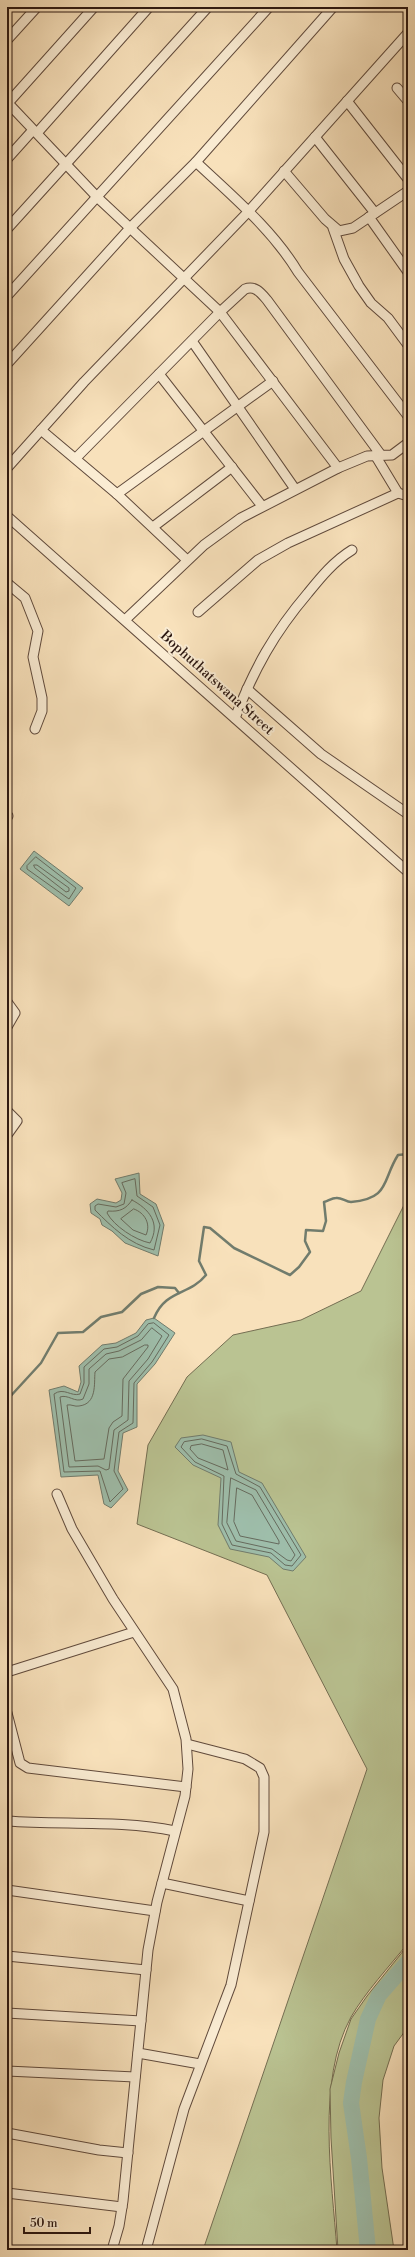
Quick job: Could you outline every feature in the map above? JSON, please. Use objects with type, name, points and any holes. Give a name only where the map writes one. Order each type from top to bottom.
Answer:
[{"type":"street","points":[[7,40],[37,7]]},
{"type":"street","points":[[94,7],[7,103],[98,198],[220,312],[338,468]]},
{"type":"street","points":[[7,159],[35,131],[149,7]]},
{"type":"street","points":[[7,229],[208,7]]},
{"type":"street","points":[[7,296],[98,198],[269,7]]},
{"type":"street","points":[[7,364],[131,228],[196,162],[333,7]]},
{"type":"street","points":[[7,468],[84,382],[248,212],[408,33]]},
{"type":"street","points":[[397,88],[408,101]]},
{"type":"street","points":[[347,101],[408,179]]},
{"type":"street","points":[[315,137],[372,215],[408,272]]},
{"type":"street","points":[[196,162],[248,212],[286,254],[298,272],[408,416]]},
{"type":"street","points":[[284,171],[333,228],[344,259],[362,290],[371,303],[388,318],[408,345]]},
{"type":"street","points":[[333,228],[339,231],[346,230],[407,194]]},
{"type":"street","points":[[76,458],[220,312],[245,289],[254,288],[262,294],[356,419],[378,455],[398,493]]},
{"type":"street","points":[[192,341],[295,489]]},
{"type":"street","points":[[159,374],[262,506]]},
{"type":"street","points":[[117,494],[205,432],[273,381]]},
{"type":"street","points":[[42,430],[117,494],[187,560]]},
{"type":"street","points":[[125,620],[187,560],[219,533],[262,506],[338,468],[378,455],[392,455],[408,443]]},
{"type":"street","points":[[153,527],[232,467]]},
{"type":"street","points":[[198,612],[258,560],[288,543],[398,493],[408,496]]},
{"type":"street","name":"Bophuthatswana Street","points":[[7,516],[408,872]]},
{"type":"street","points":[[235,718],[268,646],[280,627],[328,570],[352,550]]},
{"type":"street","points":[[7,582],[25,598],[38,631],[33,657],[42,698],[42,711],[35,729]]},
{"type":"street","points":[[247,689],[321,754],[408,814]]},
{"type":"street","points":[[7,1002],[15,1013],[7,1027]]},
{"type":"street","points":[[7,1111],[17,1121],[7,1135]]},
{"type":"street","points":[[57,1494],[72,1529],[134,1632],[157,1663],[173,1689],[186,1744],[188,1769],[186,1787],[156,1911],[146,1970],[122,2207],[112,2250]]},
{"type":"street","points":[[7,1672],[134,1632]]},
{"type":"street","points":[[7,1713],[20,1763],[28,1768],[186,1787]]},
{"type":"street","points":[[146,2250],[184,2109],[231,1985],[264,1832],[264,1777],[260,1768],[245,1759],[186,1744]]},
{"type":"street","points":[[7,1821],[116,1824],[156,1827],[176,1831]]},
{"type":"street","points":[[162,1883],[248,1901]]},
{"type":"street","points":[[7,1890],[156,1911]]},
{"type":"street","points":[[7,1956],[146,1970]]},
{"type":"street","points":[[7,2012],[141,2021]]},
{"type":"street","points":[[138,2053],[200,2064]]},
{"type":"street","points":[[7,2071],[135,2078]]},
{"type":"street","points":[[7,2133],[99,2150],[128,2153]]},
{"type":"street","points":[[7,2192],[122,2207]]},
{"type":"shaded area","points":[[408,1197],[408,1943],[371,1988],[351,2017],[340,2042],[333,2070],[329,2131],[337,2250],[203,2250],[367,1769],[267,1575],[137,1524],[148,1445],[187,1377],[233,1335],[301,1320],[361,1291]]},
{"type":"shaded area","points":[[408,1945],[408,2027],[394,2046],[383,2080],[379,2118],[382,2168],[394,2250],[338,2250],[331,2138],[330,2089],[339,2053],[351,2019],[367,1996]]},
{"type":"water","points":[[34,851],[83,888],[69,906],[20,869]]},
{"type":"water","points":[[139,1173],[140,1194],[156,1204],[164,1225],[158,1256],[125,1243],[112,1231],[102,1225],[100,1219],[91,1213],[90,1204],[97,1199],[116,1203],[121,1200],[122,1193],[115,1179]]},
{"type":"water","points":[[154,1318],[175,1333],[155,1364],[137,1384],[137,1427],[123,1433],[118,1471],[128,1490],[111,1508],[104,1504],[98,1475],[61,1477],[49,1390],[64,1386],[78,1392],[81,1382],[79,1366],[102,1345],[116,1343],[136,1333],[146,1320]]},
{"type":"water","points":[[203,1435],[231,1442],[239,1472],[262,1483],[306,1557],[293,1571],[283,1569],[269,1557],[230,1549],[218,1525],[221,1478],[193,1465],[175,1447],[181,1438]]},
{"type":"waterway","points":[[154,1318],[159,1309],[171,1297],[199,1282],[206,1275],[199,1261],[204,1227],[210,1228],[234,1248],[290,1275],[299,1267],[310,1252],[305,1241],[306,1230],[323,1231],[326,1221],[324,1202],[333,1198],[351,1202],[373,1197],[383,1187],[398,1155],[408,1154]]},
{"type":"waterway","points":[[7,1400],[41,1363],[58,1333],[83,1332],[101,1317],[122,1312],[141,1294],[158,1287],[175,1288],[179,1293]]},
{"type":"waterway","points":[[368,2250],[359,2158],[351,2103],[354,2082],[368,2019],[379,1995],[408,1962]]}]
